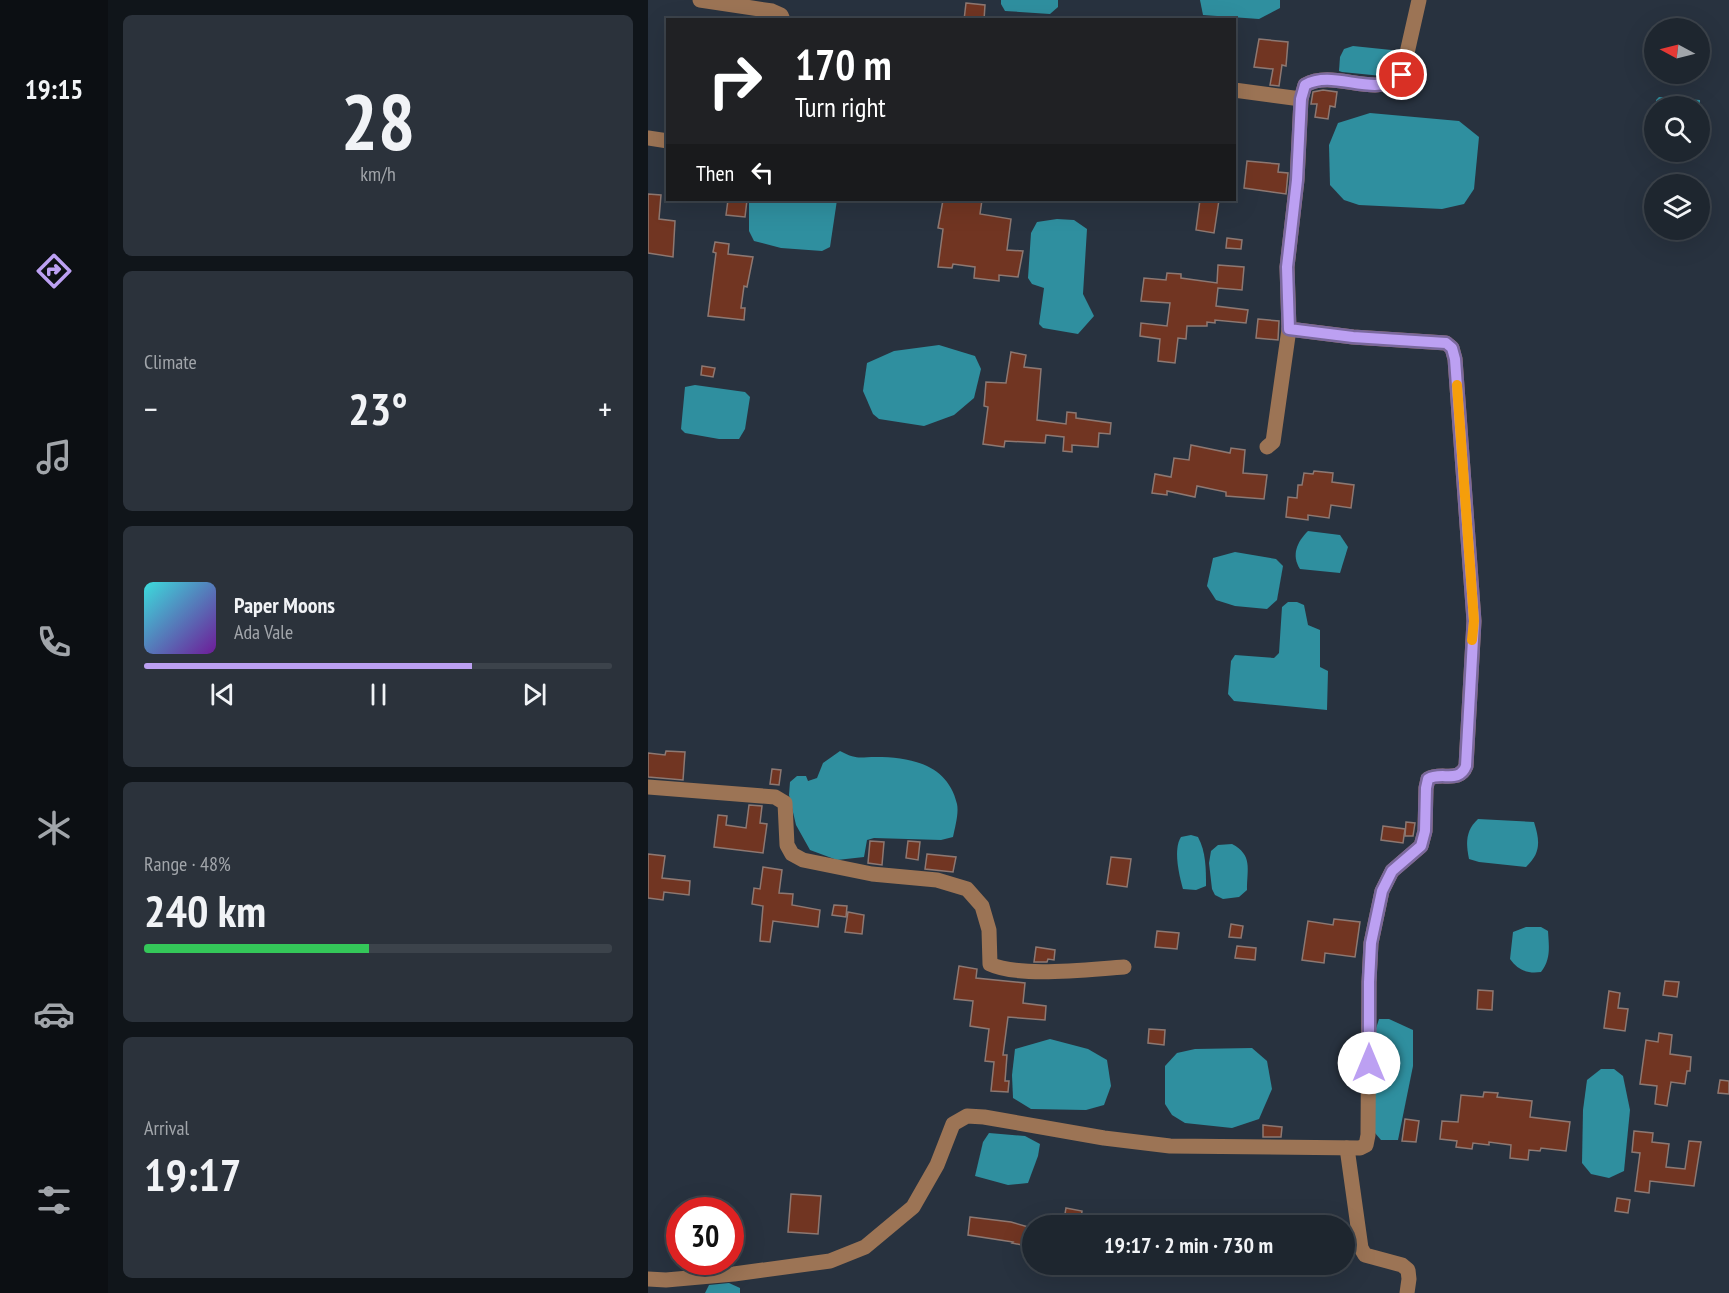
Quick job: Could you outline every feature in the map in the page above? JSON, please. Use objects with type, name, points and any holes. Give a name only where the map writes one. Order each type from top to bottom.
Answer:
[{"type":"street","points":[[700,0],[772,12],[781,15],[782,18]]},
{"type":"street","points":[[1267,447],[1273,442],[1289,329],[1287,267],[1297,180],[1301,99],[1305,85],[1315,79],[1377,85],[1394,82],[1402,75],[1419,0]]},
{"type":"street","points":[[1236,90],[1301,99]]},
{"type":"street","points":[[648,138],[666,141]]},
{"type":"street","points":[[648,1279],[666,1280],[734,1274],[830,1261],[865,1247],[913,1207],[937,1166],[953,1124],[967,1116],[1170,1146],[1360,1148],[1366,1145],[1371,943],[1382,891],[1392,871],[1421,846],[1425,831],[1428,779],[1433,776],[1459,776],[1466,766],[1474,621],[1455,359],[1452,348],[1446,343],[1353,337],[1289,329]]},
{"type":"street","points":[[648,787],[775,797],[785,804],[788,845],[792,854],[803,860],[872,874],[937,880],[967,889],[982,906],[989,930],[990,964],[999,968],[1037,971],[1125,967]]},
{"type":"street","points":[[1347,1148],[1361,1248],[1365,1255],[1402,1265],[1408,1270],[1407,1293]]},
{"type":"water","points":[[1001,0],[1058,0],[1058,7],[1050,14],[1005,11]]},
{"type":"water","points":[[1200,0],[1280,0],[1280,8],[1259,19],[1203,15]]},
{"type":"water","points":[[1353,46],[1401,51],[1393,71],[1382,76],[1339,71],[1340,57],[1344,49]]},
{"type":"water","points":[[1370,113],[1459,121],[1479,137],[1474,189],[1464,204],[1442,209],[1359,205],[1344,200],[1330,185],[1329,145],[1338,123]]},
{"type":"water","points":[[749,201],[837,201],[830,247],[822,251],[781,248],[754,241],[749,231]]},
{"type":"water","points":[[1057,219],[1074,220],[1087,229],[1083,294],[1094,316],[1078,334],[1043,328],[1039,324],[1044,288],[1032,284],[1028,278],[1031,233],[1037,222]]},
{"type":"water","points":[[939,345],[975,356],[981,369],[974,398],[954,415],[924,426],[879,419],[873,414],[863,391],[867,363],[894,351]]},
{"type":"water","points":[[695,385],[745,392],[750,397],[745,429],[739,439],[719,439],[685,433],[681,429],[685,387]]},
{"type":"water","points":[[1308,531],[1340,535],[1348,547],[1340,573],[1300,569],[1296,559],[1296,549]]},
{"type":"water","points":[[1235,552],[1276,559],[1283,566],[1277,600],[1267,609],[1235,606],[1216,600],[1207,586],[1213,558]]},
{"type":"water","points":[[1288,602],[1304,605],[1308,625],[1320,630],[1320,667],[1328,671],[1327,710],[1234,701],[1228,694],[1231,661],[1235,655],[1274,658],[1279,653],[1282,607]]},
{"type":"water","points":[[840,751],[850,756],[903,759],[927,766],[937,772],[946,780],[957,804],[953,837],[941,840],[874,838],[867,840],[864,857],[837,860],[810,850],[796,825],[789,795],[790,782],[797,776],[806,776],[808,781],[817,778],[823,763]]},
{"type":"water","points":[[1478,819],[1534,822],[1538,846],[1531,862],[1526,867],[1469,859],[1468,838],[1471,828]]},
{"type":"water","points":[[1191,835],[1198,837],[1201,843],[1206,867],[1206,886],[1196,890],[1183,889],[1178,862],[1177,848],[1181,837]]},
{"type":"water","points":[[1232,844],[1239,848],[1246,858],[1247,890],[1239,897],[1223,899],[1215,895],[1212,889],[1209,863],[1211,851],[1218,845]]},
{"type":"water","points":[[1526,927],[1541,927],[1548,931],[1548,958],[1541,972],[1523,970],[1510,959],[1513,932]]},
{"type":"water","points":[[1379,1019],[1389,1019],[1413,1030],[1413,1066],[1398,1140],[1381,1140],[1375,1133],[1372,1041]]},
{"type":"water","points":[[1050,1039],[1088,1049],[1107,1060],[1111,1086],[1104,1105],[1086,1110],[1031,1109],[1013,1098],[1012,1075],[1015,1049]]},
{"type":"water","points":[[1252,1048],[1267,1061],[1272,1089],[1259,1119],[1232,1128],[1185,1123],[1172,1115],[1165,1104],[1165,1066],[1177,1053],[1195,1049]]},
{"type":"water","points":[[1601,1069],[1614,1069],[1623,1076],[1630,1110],[1624,1171],[1609,1178],[1591,1174],[1582,1163],[1583,1110],[1587,1080]]},
{"type":"water","points":[[989,1133],[1025,1136],[1040,1144],[1028,1183],[1008,1185],[975,1176],[983,1142]]},
{"type":"water","points":[[729,1283],[740,1288],[740,1293],[705,1293],[709,1285]]},
{"type":"building","points":[[966,3],[985,5],[984,18],[964,18]]},
{"type":"building","points":[[1259,39],[1288,42],[1286,66],[1282,65],[1279,86],[1270,85],[1273,69],[1254,67]]},
{"type":"building","points":[[1323,90],[1337,92],[1335,107],[1330,106],[1328,119],[1315,117],[1317,104],[1311,104],[1313,92]]},
{"type":"building","points":[[1247,161],[1279,164],[1278,172],[1288,173],[1286,194],[1244,188]]},
{"type":"building","points":[[648,194],[661,195],[659,219],[675,221],[673,257],[648,253]]},
{"type":"building","points":[[728,201],[747,201],[745,217],[726,215]]},
{"type":"building","points":[[943,201],[982,201],[980,214],[1011,219],[1007,250],[1023,251],[1018,277],[999,275],[999,281],[974,278],[975,267],[953,264],[952,268],[938,267],[943,229],[938,228]]},
{"type":"building","points":[[1200,201],[1219,201],[1214,233],[1196,230]]},
{"type":"building","points":[[1227,238],[1242,240],[1241,249],[1226,248]]},
{"type":"building","points":[[715,242],[729,244],[728,254],[753,257],[747,287],[744,286],[741,308],[745,308],[744,320],[708,316],[716,253],[713,252]]},
{"type":"building","points":[[1218,265],[1244,267],[1242,290],[1218,288],[1216,306],[1248,310],[1246,323],[1215,320],[1215,323],[1207,322],[1207,326],[1187,326],[1186,339],[1178,338],[1175,363],[1158,361],[1160,339],[1140,336],[1141,323],[1167,326],[1170,303],[1141,301],[1144,278],[1166,280],[1167,273],[1181,274],[1181,278],[1217,283]]},
{"type":"building","points":[[1258,319],[1279,321],[1278,340],[1256,338]]},
{"type":"building","points":[[1011,352],[1026,355],[1024,367],[1041,369],[1037,420],[1066,424],[1067,412],[1076,413],[1076,418],[1111,423],[1110,434],[1099,433],[1098,447],[1072,445],[1072,452],[1063,451],[1064,437],[1046,435],[1045,443],[1005,441],[1004,447],[983,444],[988,407],[984,406],[986,382],[1006,383]]},
{"type":"building","points":[[702,366],[715,368],[713,377],[701,375]]},
{"type":"building","points":[[1191,445],[1230,453],[1231,448],[1245,450],[1243,473],[1267,475],[1264,499],[1226,496],[1226,492],[1197,486],[1195,497],[1167,491],[1167,495],[1152,493],[1155,474],[1171,477],[1174,458],[1189,460]]},
{"type":"building","points":[[1314,471],[1333,473],[1332,482],[1354,485],[1351,508],[1331,505],[1329,518],[1308,515],[1308,520],[1286,517],[1288,497],[1297,498],[1298,485],[1302,485],[1304,473],[1313,474]]},
{"type":"building","points":[[666,751],[685,752],[683,780],[648,777],[648,753],[665,755]]},
{"type":"building","points":[[772,769],[781,770],[779,785],[770,784]]},
{"type":"building","points":[[749,805],[762,806],[760,823],[767,824],[763,853],[714,847],[718,815],[727,816],[726,825],[746,828]]},
{"type":"building","points":[[1406,822],[1415,823],[1413,836],[1405,836]]},
{"type":"building","points":[[1383,826],[1405,829],[1403,843],[1381,840]]},
{"type":"building","points":[[870,841],[884,842],[882,865],[868,863]]},
{"type":"building","points":[[908,841],[920,842],[918,860],[906,858]]},
{"type":"building","points":[[648,854],[665,856],[662,878],[690,881],[689,895],[664,892],[663,900],[648,898]]},
{"type":"building","points":[[927,854],[956,857],[953,872],[925,869]]},
{"type":"building","points":[[1111,857],[1131,859],[1127,887],[1107,884]]},
{"type":"building","points":[[763,867],[782,870],[779,893],[793,894],[792,905],[820,910],[818,927],[773,921],[770,942],[760,941],[763,906],[752,904],[754,888],[760,889]]},
{"type":"building","points":[[834,905],[847,906],[846,917],[832,915]]},
{"type":"building","points":[[848,912],[864,915],[862,934],[845,932]]},
{"type":"building","points":[[1334,919],[1360,922],[1355,957],[1325,953],[1324,963],[1302,960],[1308,921],[1333,925]]},
{"type":"building","points":[[1231,924],[1243,926],[1241,938],[1229,937]]},
{"type":"building","points":[[1157,931],[1179,933],[1177,949],[1155,947]]},
{"type":"building","points":[[1237,946],[1256,948],[1255,960],[1235,958]]},
{"type":"building","points":[[1036,947],[1055,950],[1054,960],[1034,962]]},
{"type":"building","points":[[959,966],[977,969],[976,978],[1025,983],[1023,1003],[1046,1006],[1045,1020],[1008,1017],[1003,1055],[1007,1055],[1005,1081],[1009,1081],[1008,1092],[991,1091],[994,1062],[985,1061],[989,1029],[970,1026],[973,1001],[954,999]]},
{"type":"building","points":[[1665,981],[1679,982],[1677,997],[1663,995]]},
{"type":"building","points":[[1478,990],[1493,991],[1492,1010],[1477,1009]]},
{"type":"building","points":[[1609,991],[1620,993],[1618,1008],[1628,1009],[1625,1031],[1604,1028]]},
{"type":"building","points":[[1149,1029],[1165,1030],[1164,1045],[1148,1043]]},
{"type":"building","points":[[1659,1033],[1672,1035],[1670,1054],[1691,1057],[1690,1071],[1687,1071],[1685,1084],[1671,1082],[1667,1106],[1655,1104],[1657,1086],[1640,1084],[1646,1040],[1658,1042]]},
{"type":"building","points":[[1720,1080],[1729,1081],[1729,1094],[1718,1093]]},
{"type":"building","points":[[1484,1092],[1498,1093],[1497,1097],[1532,1101],[1530,1117],[1570,1122],[1566,1151],[1541,1148],[1540,1151],[1529,1150],[1528,1160],[1510,1158],[1511,1145],[1489,1142],[1489,1145],[1473,1143],[1472,1149],[1456,1147],[1457,1141],[1440,1139],[1442,1121],[1458,1122],[1461,1095],[1483,1097]]},
{"type":"building","points":[[1405,1119],[1419,1121],[1416,1142],[1402,1141]]},
{"type":"building","points":[[1263,1125],[1282,1127],[1281,1137],[1263,1137]]},
{"type":"building","points":[[1634,1131],[1653,1133],[1652,1142],[1669,1144],[1666,1167],[1685,1169],[1689,1141],[1701,1142],[1694,1186],[1650,1181],[1649,1193],[1635,1191],[1640,1153],[1632,1152]]},
{"type":"building","points":[[791,1194],[821,1196],[818,1234],[788,1232]]},
{"type":"building","points":[[1617,1198],[1630,1200],[1628,1213],[1615,1211]]},
{"type":"building","points":[[1066,1208],[1082,1211],[1081,1215],[1065,1215]]},
{"type":"building","points":[[970,1217],[1011,1222],[1022,1225],[1022,1245],[1013,1242],[968,1235]]},
{"type":"slow traffic","points":[[1457,385],[1474,621],[1472,640]]},
{"type":"route","points":[[1369,1063],[1371,943],[1382,891],[1392,871],[1421,846],[1425,831],[1428,779],[1433,776],[1459,776],[1466,766],[1474,621],[1455,359],[1452,348],[1446,343],[1353,337],[1289,329],[1287,267],[1297,180],[1301,99],[1305,85],[1315,79],[1377,85],[1394,82],[1402,75]]}]
